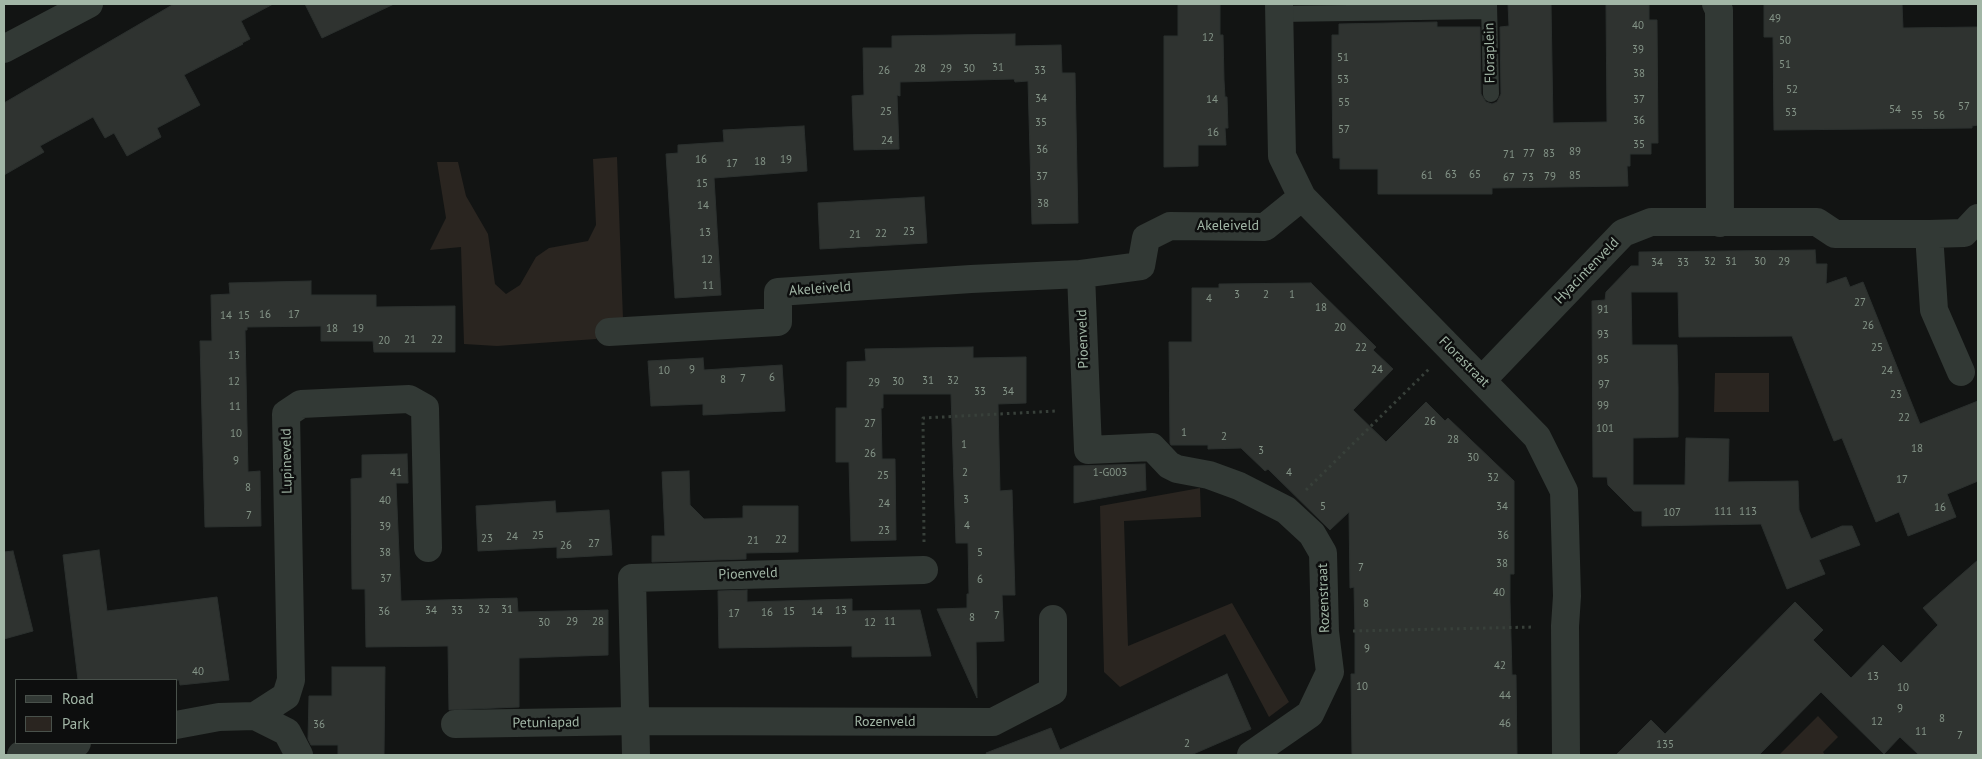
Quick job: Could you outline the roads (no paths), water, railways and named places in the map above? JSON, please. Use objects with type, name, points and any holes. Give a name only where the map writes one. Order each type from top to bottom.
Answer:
[{"type":"street","points":[[4,49],[89,4]]},
{"type":"street","points":[[1716,4],[1719,10],[1720,223]]},
{"type":"street","name":"Florastraat","points":[[1279,9],[1282,156],[1302,197],[1537,436],[1564,491],[1567,596],[1565,626],[1566,755]]},
{"type":"street","name":"Akeleiveld","points":[[609,332],[778,322],[778,292],[971,279],[1081,274],[1141,266],[1146,238],[1170,226],[1265,227],[1302,197]]},
{"type":"street","name":"Hyacintenveld","points":[[1482,380],[1623,233],[1651,222],[1816,222],[1835,234],[1929,234],[1964,233],[1978,218]]},
{"type":"street","points":[[1929,234],[1934,310],[1961,372]]},
{"type":"street","name":"Pioenveld","points":[[1081,274],[1088,450],[1152,448]]},
{"type":"street","name":"Lupineveld","points":[[255,716],[286,696],[291,680],[286,414],[301,404],[409,399],[425,408],[428,548]]},
{"type":"street","name":"Rozenstraat","points":[[1152,448],[1169,466],[1177,470],[1209,475],[1239,486],[1286,510],[1312,534],[1323,553],[1325,632],[1330,672],[1310,714],[1251,755]]},
{"type":"street","name":"Pioenveld","points":[[636,721],[632,578],[924,570]]},
{"type":"street","name":"Rozenveld","points":[[636,721],[993,722],[1054,691],[1053,619]]},
{"type":"street","points":[[178,725],[219,717],[255,716],[286,732],[299,755]]},
{"type":"street","points":[[636,721],[636,755]]},
{"type":"street","name":"Petuniapad","points":[[455,724],[636,721]]},
{"type":"street","points":[[21,755],[40,749],[71,744]]},
{"type":"lane","name":"Floraplein","points":[[1279,9],[1489,8],[1491,94]]}]
